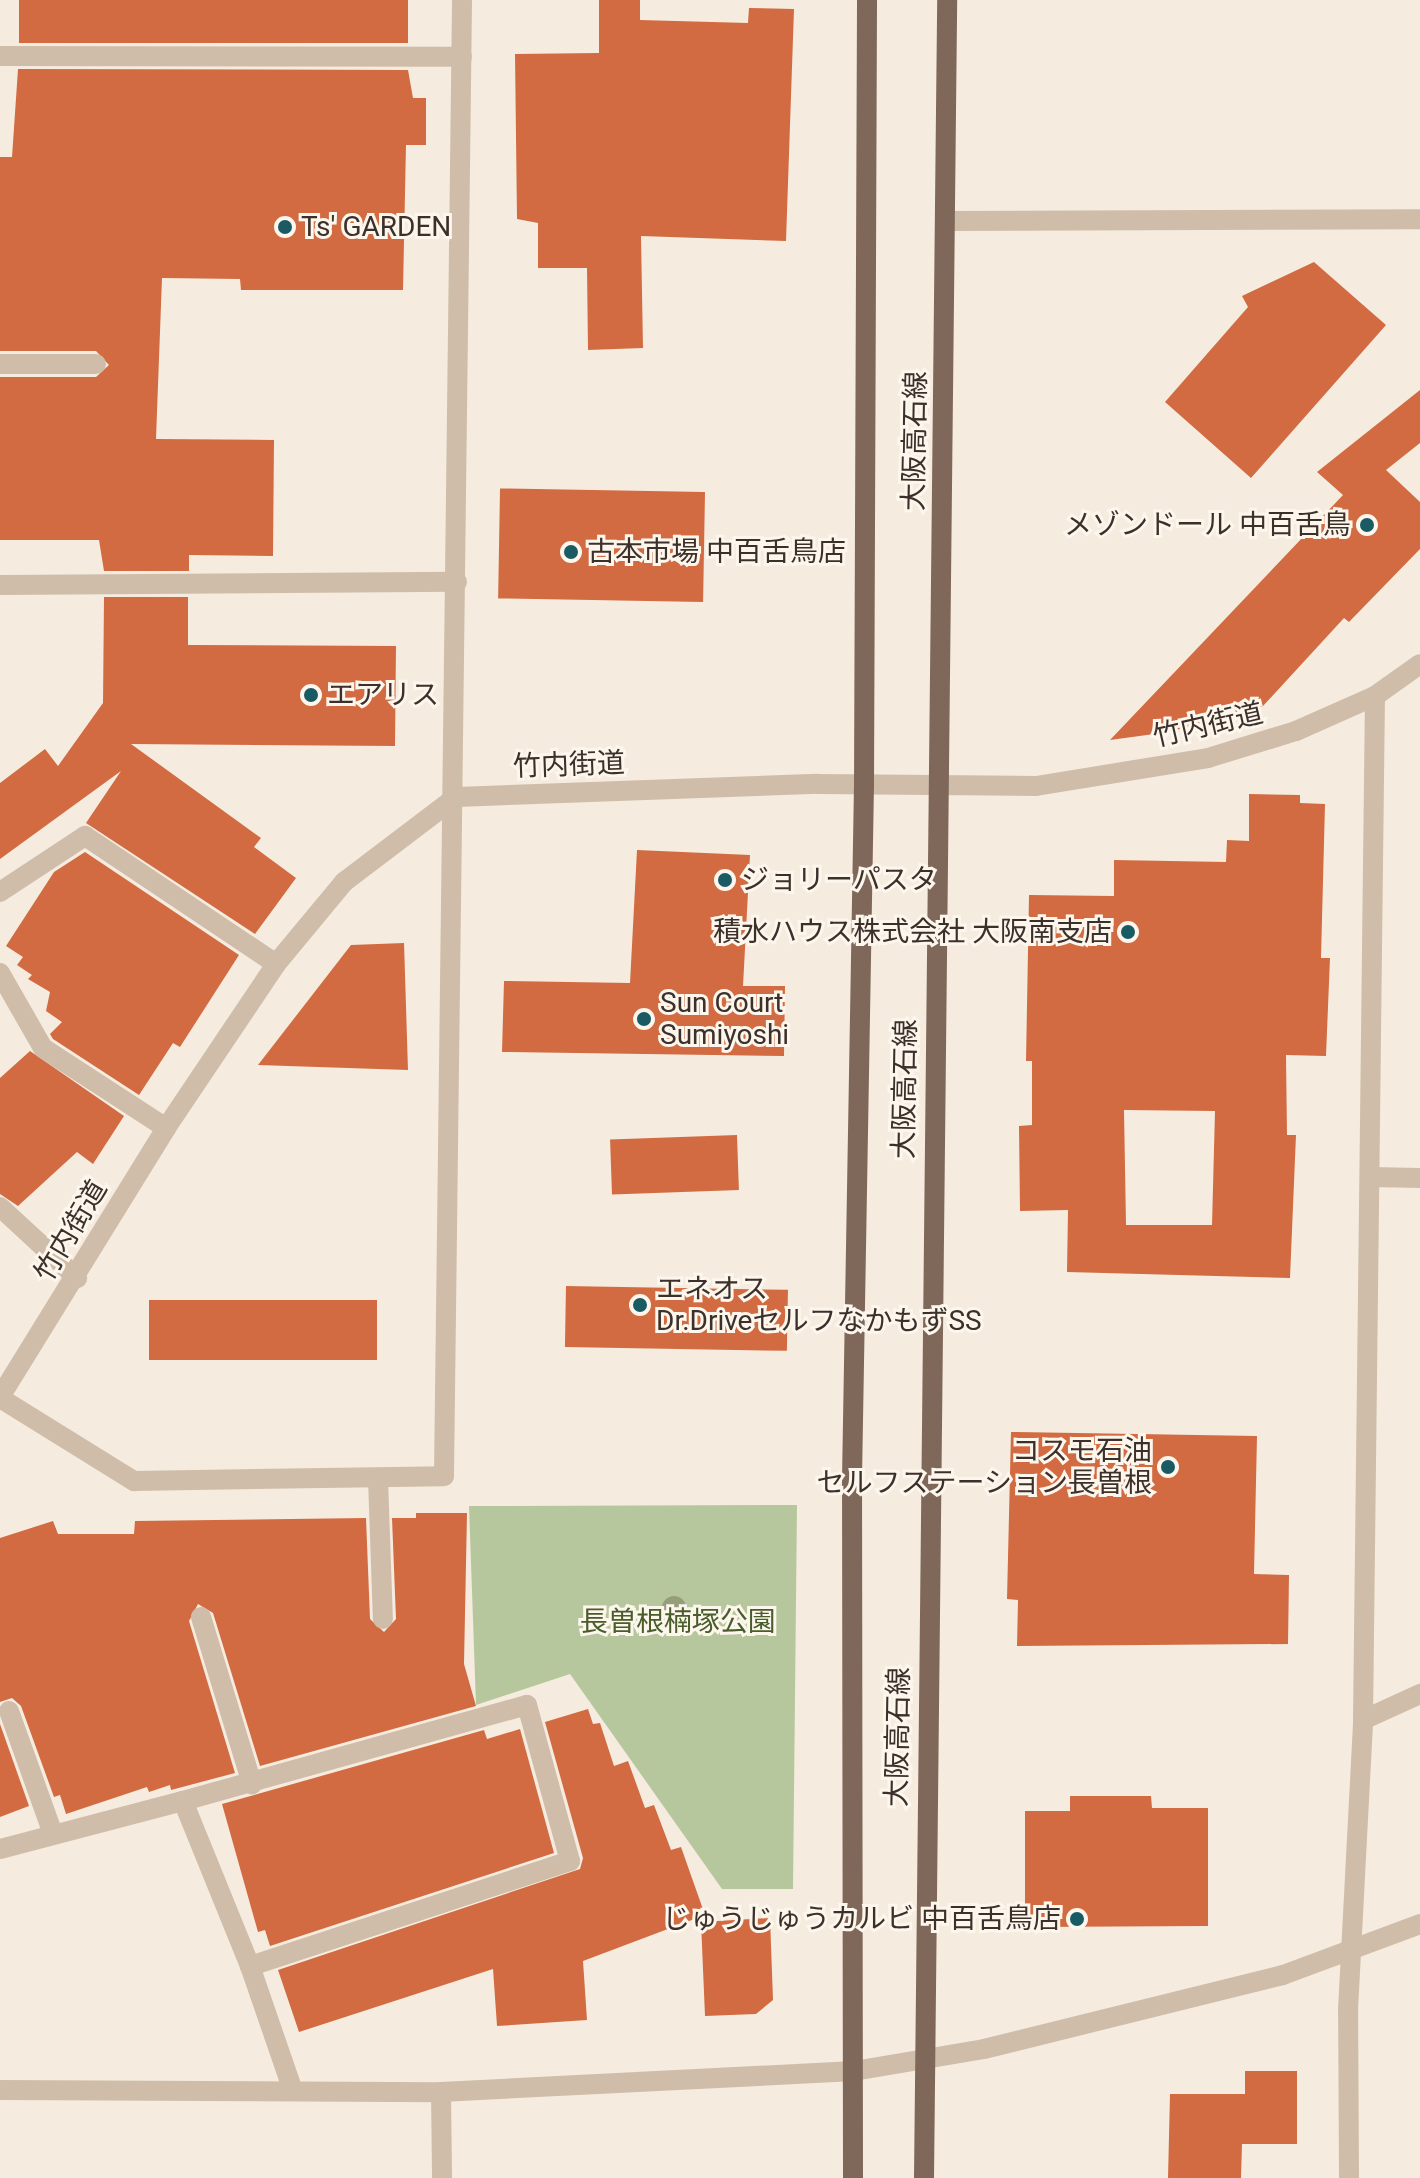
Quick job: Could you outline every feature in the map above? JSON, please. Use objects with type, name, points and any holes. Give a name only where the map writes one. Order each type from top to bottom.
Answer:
[{"type":"main road","name":"大阪高石線","points":[[853,2178],[852,1479],[864,785],[867,0]]},
{"type":"main road","name":"大阪高石線","points":[[924,2178],[936,787],[947,221],[947,0]]},
{"type":"street","points":[[0,1397],[134,1481],[444,1476],[456,797],[462,0]]},
{"type":"street","points":[[0,56],[462,57]]},
{"type":"street","points":[[947,221],[1420,219]]},
{"type":"street","points":[[0,364],[96,364]]},
{"type":"street","points":[[0,585],[457,582]]},
{"type":"street","name":"竹内街道","points":[[0,1397],[77,1278],[166,1128],[276,964],[344,882],[456,797],[864,785],[1036,786],[1208,758],[1296,731],[1375,696],[1420,664]]},
{"type":"street","points":[[1349,2178],[1351,1952],[1363,1720],[1375,696]]},
{"type":"street","points":[[0,892],[85,836],[276,964]]},
{"type":"street","points":[[0,973],[43,1048],[166,1128]]},
{"type":"street","points":[[1370,1177],[1420,1178]]},
{"type":"street","points":[[0,1207],[77,1278]]},
{"type":"street","points":[[378,1479],[383,1619]]},
{"type":"street","points":[[201,1617],[252,1784]]},
{"type":"street","points":[[1363,1720],[1420,1694]]},
{"type":"street","points":[[0,1849],[252,1784],[527,1705],[570,1861],[250,1966]]},
{"type":"street","points":[[9,1711],[53,1834]]},
{"type":"street","points":[[183,1801],[250,1966],[293,2091]]},
{"type":"street","points":[[0,2090],[441,2092],[854,2071],[923,2062],[1283,1975],[1420,1924]]},
{"type":"street","points":[[441,2092],[442,2178]]},
{"type":"green space","name":"長曽根楠塚公園","points":[[797,1505],[793,1889],[722,1889],[570,1674],[476,1705],[469,1506]]},
{"type":"building","points":[[19,0],[408,0],[408,43],[19,43]]},
{"type":"building","points":[[599,0],[640,0],[640,20],[748,23],[749,8],[794,9],[786,241],[641,236],[643,348],[588,350],[587,268],[538,268],[538,223],[517,219],[515,54],[599,53]]},
{"type":"building","points":[[18,69],[408,70],[413,98],[426,98],[426,145],[406,145],[403,290],[241,290],[240,279],[162,278],[156,439],[274,440],[273,556],[189,555],[189,571],[104,571],[99,540],[0,540],[0,377],[96,377],[109,365],[96,351],[0,351],[0,157],[12,157]]},
{"type":"building","points":[[1314,262],[1386,325],[1251,478],[1165,402],[1248,307],[1242,296]]},
{"type":"building","points":[[1420,390],[1420,443],[1386,470],[1420,502],[1420,549],[1349,622],[1344,618],[1263,706],[1169,732],[1110,740],[1343,495],[1317,472]]},
{"type":"building","points":[[500,488],[705,492],[703,602],[498,598]]},
{"type":"building","points":[[104,597],[188,597],[188,645],[396,646],[395,746],[131,744],[261,838],[254,847],[296,878],[255,934],[86,823],[121,771],[0,859],[0,783],[45,749],[58,766],[103,703]]},
{"type":"building","points":[[1249,794],[1300,795],[1300,803],[1325,804],[1321,958],[1330,958],[1326,1056],[1286,1055],[1287,1135],[1296,1135],[1290,1278],[1067,1272],[1068,1210],[1020,1211],[1019,1126],[1032,1125],[1032,1061],[1026,1061],[1029,895],[1114,896],[1114,860],[1226,862],[1227,840],[1249,841]],"holes":[[[1124,1110],[1215,1111],[1212,1225],[1126,1225]]]},
{"type":"building","points":[[637,850],[750,855],[743,986],[785,986],[784,1056],[502,1052],[504,981],[630,983]]},
{"type":"building","points":[[85,852],[239,955],[180,1047],[173,1043],[139,1095],[53,1039],[50,1034],[62,1022],[46,1011],[50,992],[28,979],[32,975],[17,965],[23,957],[6,946],[54,872]]},
{"type":"building","points":[[404,943],[408,1070],[258,1065],[351,945]]},
{"type":"building","points":[[30,1051],[124,1116],[93,1164],[77,1152],[18,1206],[0,1194],[0,1078]]},
{"type":"building","points":[[737,1135],[739,1190],[612,1194],[610,1139]]},
{"type":"building","points":[[566,1286],[788,1290],[787,1351],[565,1347]]},
{"type":"building","points":[[149,1300],[377,1300],[377,1360],[149,1360]]},
{"type":"building","points":[[1011,1432],[1257,1436],[1254,1574],[1289,1575],[1288,1644],[1017,1646],[1018,1600],[1007,1599]]},
{"type":"building","points":[[416,1513],[467,1513],[464,1664],[476,1706],[260,1766],[213,1613],[198,1604],[189,1621],[235,1773],[171,1790],[170,1785],[149,1792],[147,1787],[66,1814],[60,1795],[54,1797],[21,1706],[12,1698],[0,1702],[0,1538],[53,1521],[58,1534],[134,1534],[135,1521],[366,1518],[370,1619],[384,1632],[396,1619],[392,1518],[416,1518]]},
{"type":"building","points":[[588,1709],[593,1724],[600,1723],[614,1766],[628,1761],[645,1808],[654,1805],[671,1850],[681,1847],[705,1915],[583,1961],[587,2020],[497,2026],[493,1969],[299,2032],[278,1970],[580,1869],[583,1858],[545,1722]]},
{"type":"building","points":[[0,1724],[29,1806],[0,1817]]},
{"type":"building","points":[[520,1729],[554,1853],[270,1946],[265,1930],[258,1932],[222,1804],[484,1730],[487,1739]]},
{"type":"building","points":[[1070,1796],[1151,1796],[1152,1808],[1208,1808],[1208,1926],[1025,1927],[1025,1811],[1070,1811]]},
{"type":"building","points":[[770,1918],[773,2000],[756,2014],[705,2016],[701,1922]]},
{"type":"building","points":[[1245,2071],[1297,2071],[1297,2144],[1242,2144],[1241,2178],[1168,2178],[1170,2094],[1245,2094]]},
{"type":"place","name":"Ts' GARDEN","points":[[285,227]]},
{"type":"place","name":"メゾンドール 中百舌鳥","points":[[1367,525]]},
{"type":"place","name":"古本市場 中百舌鳥店","points":[[571,552]]},
{"type":"place","name":"エアリス","points":[[311,695]]},
{"type":"place","name":"ジョリーパスタ","points":[[725,880]]},
{"type":"place","name":"積水ハウス株式会社 大阪南支店","points":[[1128,932]]},
{"type":"place","name":"Sun Court Sumiyoshi","points":[[644,1019]]},
{"type":"place","name":"エネオス Dr.DriveセルフなかもずSS","points":[[640,1305]]},
{"type":"place","name":"コスモ石油 セルフステーション長曽根","points":[[1168,1467]]},
{"type":"place","name":"じゅうじゅうカルビ 中百舌鳥店","points":[[1077,1919]]}]
